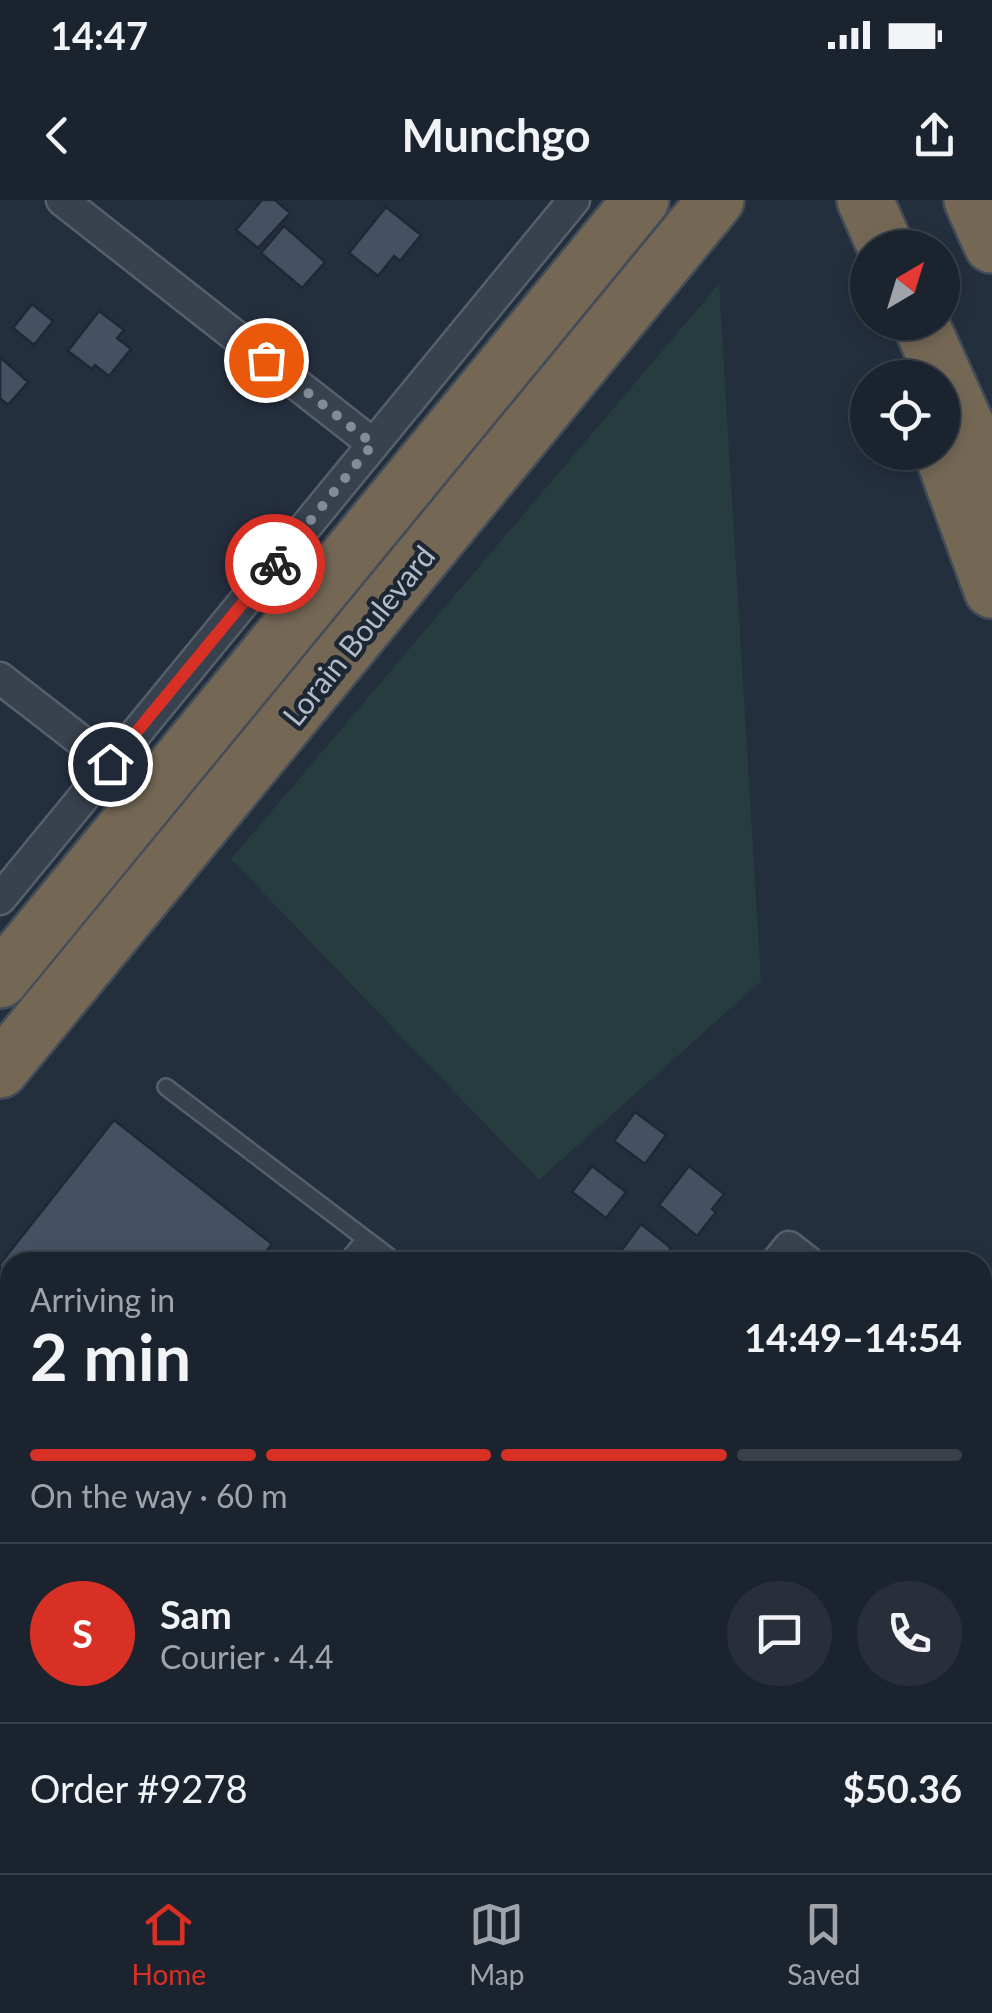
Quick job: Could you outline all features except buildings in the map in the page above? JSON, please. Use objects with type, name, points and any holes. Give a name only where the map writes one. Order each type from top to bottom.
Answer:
[{"type":"highway","name":"Lorain Boulevard","points":[[0,980],[642,200]]},
{"type":"highway","name":"Lorain Boulevard","points":[[0,1070],[716,200]]},
{"type":"highway","points":[[863,200],[871,230]]},
{"type":"highway","points":[[863,200],[877,230]]},
{"type":"highway","points":[[972,200],[992,245]]},
{"type":"highway","points":[[928,340],[992,484]]},
{"type":"highway","points":[[949,470],[992,590]]},
{"type":"street","points":[[62,200],[373,444]]},
{"type":"street","points":[[0,899],[574,200]]},
{"type":"street","points":[[0,678],[110,764]]},
{"type":"lane","points":[[166,1087],[383,1252]]},
{"type":"lane","points":[[354,1252],[365,1239]]},
{"type":"green space","points":[[719,284],[761,981],[539,1180],[231,859]]},
{"type":"way so far","points":[[266,360],[373,444],[275,564]]},
{"type":"route","points":[[110,764],[275,564]]}]
